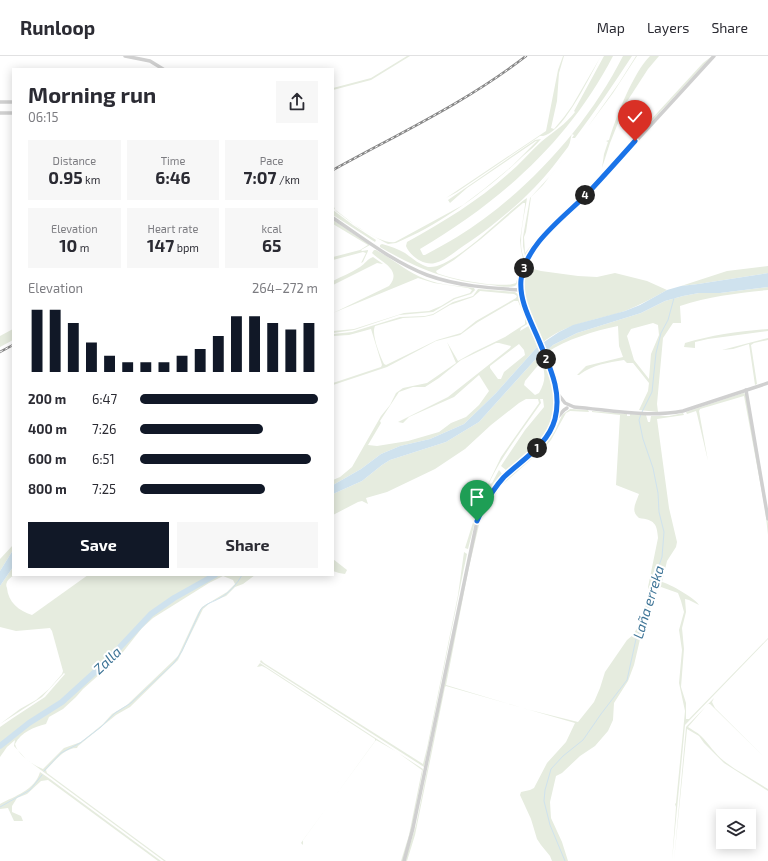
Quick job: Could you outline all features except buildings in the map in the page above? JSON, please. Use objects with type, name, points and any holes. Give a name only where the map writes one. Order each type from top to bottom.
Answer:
[{"type":"street","points":[[125,56],[150,61],[161,68]]},
{"type":"street","points":[[554,423],[557,405],[557,392],[551,370],[523,302],[521,280],[525,264],[529,255],[539,241],[586,194],[714,56]]},
{"type":"street","points":[[0,102],[12,102]]},
{"type":"street","points":[[0,113],[12,113]]},
{"type":"street","points":[[334,219],[395,259],[427,275],[462,284],[521,290]]},
{"type":"street","points":[[557,405],[653,414],[671,413],[683,411],[768,383]]},
{"type":"street","points":[[746,390],[768,519]]},
{"type":"street","points":[[557,392],[567,407]]},
{"type":"street","points":[[404,861],[413,828],[477,521],[490,495],[504,478],[542,442],[548,435],[554,423],[567,407]]},
{"type":"shaded area","points":[[407,56],[410,56],[371,80],[334,90],[334,88],[371,78]]},
{"type":"shaded area","points":[[563,56],[559,73],[557,101],[551,128],[554,129],[572,106],[601,56],[577,100],[561,123],[553,131],[540,136],[446,198],[546,131],[558,70]]},
{"type":"shaded area","points":[[604,56],[613,56],[595,87],[576,115],[554,142],[505,189],[478,211],[420,249],[423,255],[457,237],[507,201],[530,180],[572,134],[568,147],[527,195],[469,243],[445,259],[431,264],[422,262],[414,257],[408,250],[406,246],[407,242],[447,219],[497,184],[541,142],[568,120],[575,112],[574,111]]},
{"type":"shaded area","points":[[623,56],[632,56],[575,138],[572,138],[574,135],[572,134],[608,82]]},
{"type":"shaded area","points":[[636,56],[637,56],[613,93],[587,128]]},
{"type":"shaded area","points":[[650,56],[659,56],[648,69],[626,103],[602,168],[608,142],[606,141],[609,140],[631,84],[637,73]]},
{"type":"shaded area","points":[[712,56],[586,192],[546,230],[525,256],[523,237],[530,198],[550,176],[531,197],[524,237],[525,253],[540,235],[613,161],[703,63]]},
{"type":"shaded area","points":[[541,139],[532,148],[510,168],[463,205],[512,166],[537,141],[467,188],[450,203],[448,200],[535,140]]},
{"type":"shaded area","points":[[527,198],[521,238],[522,254],[525,259],[515,286],[503,287],[475,283],[447,277],[433,273],[407,262],[380,247],[382,244],[397,249],[428,267],[439,265],[465,250]],"holes":[[[523,203],[525,203],[520,240],[523,259],[516,283],[509,285],[488,284],[453,278],[437,273],[436,271],[454,260]]]},
{"type":"shaded area","points":[[463,205],[430,226],[396,243],[388,244],[381,240],[395,242]]},
{"type":"shaded area","points":[[334,211],[376,240],[375,242],[334,216]]},
{"type":"shaded area","points":[[334,221],[370,245],[361,250],[368,251],[363,262],[361,263],[366,253],[363,252],[334,260],[334,257],[360,250],[368,245],[334,225]]},
{"type":"shaded area","points":[[376,250],[412,273],[425,279],[443,284],[474,288],[475,290],[471,294],[455,299],[433,312],[399,315],[354,330],[334,333],[334,331],[354,329],[404,313],[429,311],[454,298],[470,293],[472,290],[468,288],[434,283],[418,278],[334,313],[389,286],[393,280],[394,275],[389,267],[372,253]]},
{"type":"shaded area","points":[[373,257],[383,264],[377,263],[334,284],[334,280],[362,266]]},
{"type":"shaded area","points":[[768,266],[768,273],[681,286],[727,271]]},
{"type":"shaded area","points":[[526,267],[541,271],[578,276],[597,277],[615,273],[647,281],[667,290],[625,311],[572,326],[542,343],[530,315],[525,297],[524,278]]},
{"type":"shaded area","points":[[768,287],[768,290],[713,297],[680,306],[681,323],[673,323],[663,338],[657,404],[658,412],[639,410],[648,391],[649,383],[633,363],[627,363],[624,360],[606,363],[595,366],[577,375],[586,366],[623,357],[619,346],[618,326],[581,336],[546,353],[545,351],[553,345],[577,333],[641,313],[665,301],[699,293],[720,293]],"holes":[[[653,323],[658,325],[659,335],[651,354],[649,379],[634,360],[627,336],[631,329]]]},
{"type":"shaded area","points":[[478,289],[515,292],[519,295],[529,323],[521,328],[520,331],[530,325],[538,346],[496,393],[464,424],[430,439],[400,446],[381,454],[361,469],[334,484],[334,480],[340,477],[352,467],[396,393],[403,388],[427,383],[456,363],[447,342],[458,361],[505,337],[525,324],[525,318],[518,301],[514,301],[478,322],[460,335],[436,341],[387,367],[334,385],[334,383],[381,367],[382,365],[371,329],[349,335],[334,336],[334,334],[352,332],[400,317],[425,316],[433,314],[453,302],[473,296]],"holes":[[[480,291],[514,294],[517,296],[516,298],[476,321],[461,333],[437,340],[386,365],[384,364],[378,351],[375,339],[375,326],[403,318],[433,315],[450,305],[473,297]],[[496,343],[511,346],[448,397],[398,422],[403,423],[409,417],[454,397],[479,375],[489,391],[479,405],[466,417],[451,423],[439,432],[408,441],[377,446],[368,445],[381,423],[380,421],[399,392],[413,387],[425,387],[439,378],[461,360]],[[519,344],[524,350],[525,355],[504,372],[501,379],[498,379],[490,366]]]},
{"type":"shaded area","points":[[768,329],[768,331],[695,342],[695,348],[684,347],[685,343],[705,338],[737,332]]},
{"type":"shaded area","points":[[12,330],[12,341],[0,347],[0,336]]},
{"type":"shaded area","points":[[768,338],[768,340],[751,345],[757,384],[755,385],[749,344],[733,349],[722,350]]},
{"type":"shaded area","points":[[542,354],[547,365],[553,387],[554,398],[551,420],[540,441],[529,453],[508,470],[501,466],[525,430],[544,407],[543,399],[540,399],[541,403],[507,452],[489,483],[492,483],[499,470],[503,475],[483,502],[475,522],[468,549],[465,548],[475,516],[489,482],[501,457],[539,403],[538,399],[526,399],[519,403],[491,425],[465,449],[435,469],[387,492],[366,498],[368,504],[362,501],[358,502],[334,514],[334,494],[362,481],[390,460],[446,442],[479,422]],"holes":[[[540,363],[542,364],[544,372],[543,386],[539,393],[535,395],[524,385],[525,381]]]},
{"type":"shaded area","points":[[743,393],[746,394],[763,488],[768,523],[768,535],[765,509],[744,396],[700,409],[699,411],[708,461],[696,411],[687,414],[686,412]]},
{"type":"shaded area","points":[[570,409],[588,410],[589,412],[570,411],[566,413],[551,440],[501,486],[489,505],[488,503],[505,480],[544,445],[555,431],[562,415]]},
{"type":"shaded area","points":[[592,411],[627,414],[627,416],[630,416],[630,414],[646,415],[648,422],[650,422],[651,416],[669,416],[683,413],[684,415],[657,419],[669,508],[677,542],[676,547],[667,561],[662,582],[671,585],[693,599],[699,605],[685,599],[686,612],[682,628],[684,649],[681,687],[686,703],[686,719],[689,719],[768,639],[685,725],[672,861],[675,804],[685,711],[679,683],[682,650],[679,630],[684,612],[678,593],[661,587],[657,589],[641,635],[634,665],[628,681],[614,703],[613,720],[608,731],[595,746],[580,756],[562,773],[556,776],[550,802],[551,818],[562,842],[568,861],[552,861],[537,839],[531,819],[520,795],[521,792],[534,788],[547,763],[566,742],[575,723],[527,709],[578,722],[594,702],[605,672],[627,640],[633,635],[640,623],[650,592],[648,587],[658,538],[657,529],[651,521],[639,518],[636,515],[634,507],[639,494],[616,485],[620,415]]},
{"type":"shaded area","points":[[486,508],[479,525],[469,567],[446,685],[522,708],[446,686],[445,687],[415,835],[407,861],[405,861],[416,825],[468,566],[477,527]]},
{"type":"shaded area","points":[[12,546],[12,552],[0,571],[0,559]]},
{"type":"shaded area","points":[[464,552],[467,554],[424,767],[260,662],[261,660],[423,764],[458,595]]},
{"type":"shaded area","points":[[334,560],[347,570],[345,574],[334,571]]},
{"type":"shaded area","points":[[12,568],[13,576],[6,584],[10,598],[15,605],[32,615],[87,576],[223,576],[209,583],[153,618],[142,628],[119,657],[63,709],[49,717],[46,724],[32,728],[24,733],[15,744],[18,751],[14,746],[15,740],[7,747],[0,757],[0,727],[45,697],[65,674],[64,673],[42,697],[0,724],[20,709],[36,700],[49,689],[63,671],[50,628],[16,631],[0,627],[0,586]]},
{"type":"shaded area","points":[[223,576],[254,576],[243,584],[235,587],[226,596],[211,602],[203,609],[178,660],[130,707],[116,715],[77,748],[68,750],[56,759],[46,770],[47,773],[166,861],[164,861],[25,758],[43,769],[64,748],[81,742],[103,724],[112,714],[127,705],[178,656],[202,607],[227,592],[235,584],[233,580]]},
{"type":"shaded area","points":[[768,642],[714,698],[712,702],[715,708],[768,761],[710,704],[708,704]]},
{"type":"shaded area","points":[[260,663],[396,751],[376,740],[332,801],[375,739],[266,668],[262,666],[257,667]]},
{"type":"shaded area","points":[[706,706],[688,727],[698,733],[724,761],[768,789],[768,791],[724,763],[699,736],[687,729],[674,861],[686,727]]},
{"type":"shaded area","points":[[398,753],[423,769],[413,822],[403,861],[401,861],[409,835],[422,770]]},
{"type":"shaded area","points":[[40,772],[161,861],[158,861],[48,780],[41,781],[27,794],[17,798],[12,806],[12,812],[21,816],[23,821],[14,821],[8,808],[0,809],[0,804],[29,788],[34,783]]},
{"type":"water","points":[[768,273],[768,287],[720,293],[699,293],[683,296],[665,301],[641,313],[577,333],[553,345],[534,361],[479,422],[446,442],[390,460],[362,481],[334,494],[334,484],[361,469],[381,454],[400,446],[430,439],[464,424],[496,393],[538,346],[559,332],[573,325],[625,311],[640,305],[667,290],[681,286]]},
{"type":"water","points":[[12,552],[12,568],[0,586],[0,571]]},
{"type":"waterway","name":"Laña erreka","points":[[642,412],[652,392],[656,353],[661,333],[668,320],[674,298]]},
{"type":"waterway","name":"Laña erreka","points":[[565,861],[550,825],[544,801],[545,790],[551,769],[563,756],[583,740],[627,680],[636,639],[652,599],[656,574],[662,557],[664,532],[659,512],[658,493],[653,468],[643,439],[639,420],[641,414]]},
{"type":"waterway","name":"Zalla","points":[[0,746],[29,723],[62,702],[106,662],[151,614],[174,598],[213,576]]},
{"type":"waterway","points":[[44,771],[61,753],[80,743],[101,727],[115,713],[131,703],[174,663],[182,651],[201,609],[227,594],[241,576]]},
{"type":"waterway","points":[[0,807],[30,790],[42,775]]},
{"type":"railway","points":[[334,169],[456,103],[503,73],[526,56]]},
{"type":"railway","points":[[0,352],[12,346]]},
{"type":"route","points":[[477,521],[483,506],[490,495],[504,478],[537,448],[548,435],[555,419],[557,407],[556,384],[523,302],[521,280],[522,272],[527,259],[539,241],[586,194],[635,141]]}]
